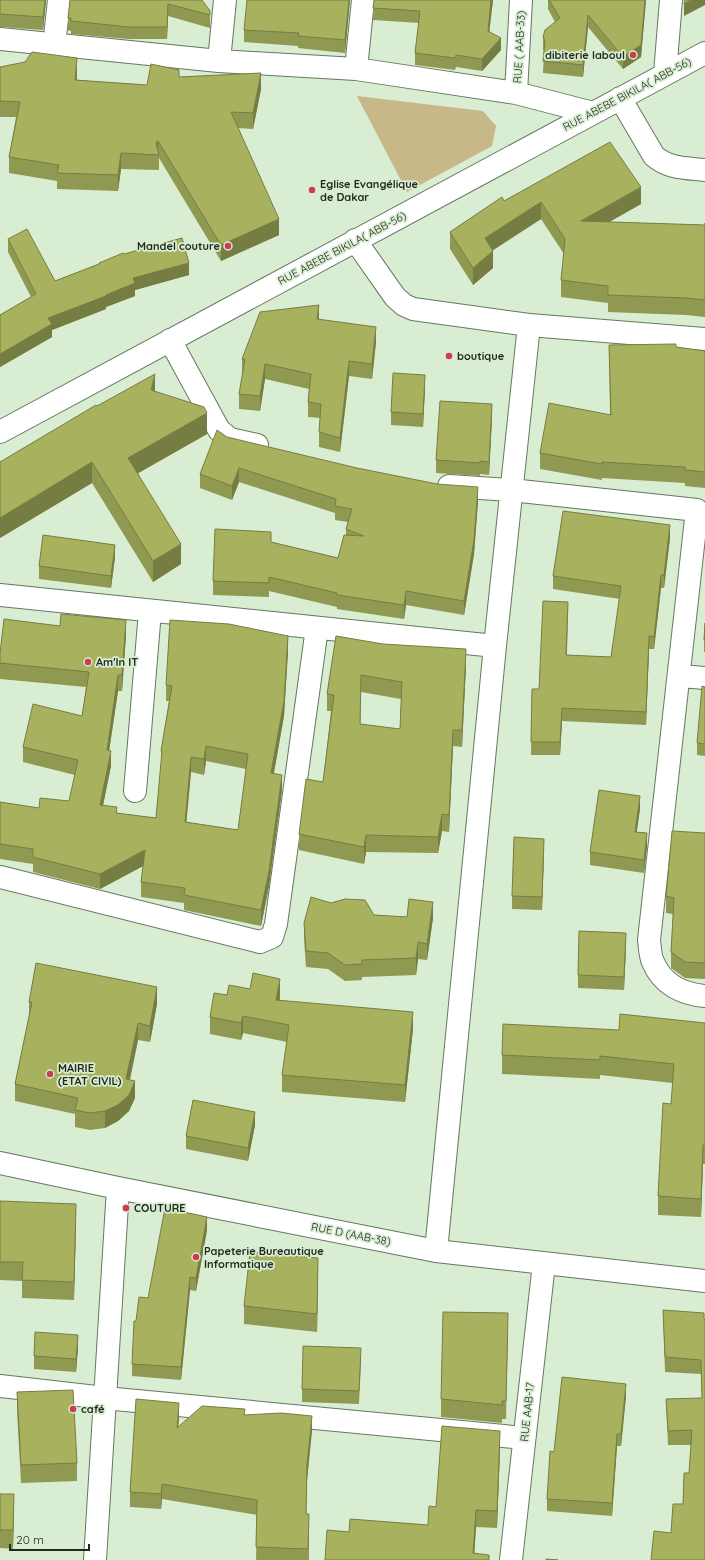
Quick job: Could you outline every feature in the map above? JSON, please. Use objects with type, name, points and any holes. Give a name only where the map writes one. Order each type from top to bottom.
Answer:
[{"type":"street","points":[[54,46],[59,0]]},
{"type":"street","points":[[219,61],[225,0]]},
{"type":"street","points":[[356,69],[363,0]]},
{"type":"street","name":"RUE ( AAB-33)","points":[[516,93],[521,0]]},
{"type":"street","points":[[665,74],[671,0]]},
{"type":"street","points":[[0,39],[54,46],[219,61],[356,69],[516,93],[593,113]]},
{"type":"street","name":"RUE ABEBE BIKILA( ABB-56)","points":[[0,432],[705,53]]},
{"type":"street","points":[[620,98],[654,156],[661,162],[672,167],[705,170]]},
{"type":"street","points":[[355,240],[395,297],[404,305],[413,309],[529,325],[705,339]]},
{"type":"street","points":[[436,1251],[495,646],[529,325]]},
{"type":"street","points":[[170,340],[219,430],[230,439],[276,450]]},
{"type":"street","points":[[431,484],[511,490],[701,511],[649,940],[652,961],[662,977],[677,989],[705,996]]},
{"type":"street","points":[[0,595],[495,646]]},
{"type":"street","points":[[135,791],[150,610]]},
{"type":"street","points":[[0,877],[260,942],[272,937],[276,924],[317,628]]},
{"type":"street","points":[[680,676],[705,678]]},
{"type":"street","points":[[662,830],[684,832]]},
{"type":"street","name":"RUE D (AAB-38)","points":[[0,1163],[436,1251],[705,1281]]},
{"type":"street","points":[[95,1560],[118,1188]]},
{"type":"street","name":"RUE AAB-17","points":[[511,1560],[544,1263]]},
{"type":"street","points":[[0,1386],[106,1398],[524,1438]]},
{"type":"shaded area","points":[[357,96],[483,111],[496,126],[492,146],[407,192]]},
{"type":"building","points":[[0,0],[45,0],[43,17],[0,14]]},
{"type":"building","points":[[70,0],[202,0],[210,11],[210,15],[168,4],[167,27],[129,27],[71,21],[71,18],[68,18]]},
{"type":"building","points":[[247,0],[349,0],[345,40],[298,36],[299,33],[244,30]]},
{"type":"building","points":[[374,0],[491,0],[488,31],[501,38],[482,59],[456,55],[455,58],[415,53],[420,11],[373,8]]},
{"type":"building","points":[[549,0],[645,0],[641,45],[623,57],[588,15],[583,65],[543,61],[545,41],[543,37],[545,30],[560,18]]},
{"type":"building","points":[[685,0],[691,0],[684,4]]},
{"type":"building","points":[[32,52],[77,58],[75,80],[147,85],[151,64],[179,70],[179,77],[261,73],[253,113],[231,112],[279,219],[221,245],[158,141],[156,143],[159,155],[121,153],[118,175],[57,173],[59,165],[9,157],[20,102],[0,101],[0,67],[25,62]]},
{"type":"building","points":[[610,142],[641,187],[581,221],[705,225],[705,300],[608,295],[608,286],[561,280],[565,239],[541,202],[485,238],[493,251],[473,268],[450,232],[502,197],[504,201]]},
{"type":"building","points":[[27,229],[55,281],[123,253],[124,254],[182,238],[189,263],[133,278],[135,283],[106,296],[48,318],[52,324],[0,354],[0,315],[36,294],[8,239]]},
{"type":"building","points":[[319,305],[317,319],[376,327],[372,364],[349,361],[340,438],[319,432],[321,404],[308,402],[311,374],[265,364],[260,396],[239,394],[245,359],[242,359],[260,312]]},
{"type":"building","points":[[676,344],[676,347],[705,351],[705,472],[685,470],[685,467],[602,462],[602,464],[540,453],[549,403],[611,415],[609,345]]},
{"type":"building","points":[[393,373],[425,375],[423,414],[391,412]]},
{"type":"building","points":[[155,374],[151,390],[204,407],[207,413],[128,458],[181,544],[153,561],[92,462],[0,518],[0,462],[96,405],[97,406]]},
{"type":"building","points":[[440,401],[492,404],[489,462],[480,461],[480,463],[436,460]]},
{"type":"building","points":[[217,430],[227,437],[357,468],[437,484],[478,487],[474,540],[464,601],[406,591],[404,605],[337,595],[337,593],[269,577],[269,583],[213,581],[215,529],[271,532],[271,542],[338,558],[344,535],[364,536],[346,529],[352,509],[335,506],[336,499],[239,468],[232,486],[200,474]]},
{"type":"building","points":[[563,511],[670,525],[664,575],[661,575],[654,637],[649,636],[646,712],[562,708],[560,742],[531,742],[532,689],[539,689],[543,601],[568,602],[566,655],[611,657],[621,586],[553,576]]},
{"type":"building","points":[[43,535],[115,545],[111,576],[39,566]]},
{"type":"building","points":[[61,614],[126,620],[122,675],[118,675],[107,750],[111,751],[100,805],[117,807],[116,813],[156,818],[161,751],[172,686],[166,685],[170,620],[229,624],[288,636],[284,701],[271,773],[282,775],[269,871],[261,910],[184,895],[185,888],[141,882],[145,850],[100,874],[33,857],[33,849],[0,844],[0,802],[39,808],[40,798],[69,801],[78,760],[23,747],[33,704],[82,716],[89,672],[0,663],[4,619],[60,626]],"holes":[[[206,746],[248,754],[238,830],[185,822],[191,757],[204,759]]]},
{"type":"building","points":[[336,636],[383,644],[466,649],[462,730],[453,730],[449,815],[442,814],[438,837],[366,835],[364,847],[299,834],[306,779],[323,782],[334,695],[327,694]],"holes":[[[361,675],[402,682],[400,729],[360,724]]]},
{"type":"building","points":[[702,686],[705,687],[705,744],[697,743]]},
{"type":"building","points":[[599,790],[640,796],[635,832],[647,833],[644,860],[590,852]]},
{"type":"building","points":[[672,831],[705,833],[705,963],[685,962],[671,952],[674,898],[666,896]]},
{"type":"building","points":[[514,837],[544,839],[542,897],[512,896]]},
{"type":"building","points":[[311,897],[331,903],[345,899],[365,900],[374,915],[407,917],[409,899],[433,902],[427,944],[418,942],[416,958],[362,960],[362,964],[345,965],[328,953],[306,951],[304,923]]},
{"type":"building","points":[[579,931],[626,933],[624,977],[578,975]]},
{"type":"building","points":[[36,963],[157,987],[150,1026],[138,1023],[126,1079],[135,1081],[129,1095],[118,1105],[105,1111],[90,1113],[75,1110],[78,1098],[15,1084],[32,1002],[29,1002]]},
{"type":"building","points":[[253,973],[280,979],[276,1000],[413,1012],[405,1085],[282,1075],[289,1025],[243,1016],[241,1023],[210,1017],[214,993],[227,995],[229,985],[250,989]]},
{"type":"building","points":[[620,1014],[705,1023],[705,1145],[703,1145],[701,1199],[658,1196],[663,1103],[671,1104],[674,1064],[600,1056],[600,1060],[502,1055],[503,1024],[619,1030]]},
{"type":"building","points":[[193,1100],[255,1112],[248,1148],[186,1136]]},
{"type":"building","points":[[0,1201],[76,1204],[74,1282],[22,1280],[23,1262],[0,1262]]},
{"type":"building","points":[[165,1208],[207,1217],[196,1278],[190,1277],[181,1367],[132,1364],[134,1321],[136,1321],[139,1297],[148,1298]]},
{"type":"building","points":[[250,1252],[318,1258],[317,1314],[244,1306]]},
{"type":"building","points":[[663,1310],[704,1313],[705,1560],[651,1560],[654,1531],[671,1533],[673,1504],[683,1504],[684,1473],[689,1473],[692,1430],[668,1431],[666,1399],[702,1398],[701,1360],[665,1357]]},
{"type":"building","points":[[443,1312],[508,1313],[506,1401],[502,1401],[502,1405],[441,1399]]},
{"type":"building","points":[[35,1332],[78,1335],[76,1359],[34,1356]]},
{"type":"building","points":[[303,1346],[361,1348],[359,1391],[302,1389]]},
{"type":"building","points":[[562,1377],[626,1384],[621,1434],[617,1434],[612,1503],[547,1499],[550,1451],[554,1452]]},
{"type":"building","points":[[73,1390],[77,1463],[21,1465],[17,1392]]},
{"type":"building","points":[[136,1399],[179,1403],[177,1428],[202,1406],[245,1409],[244,1415],[281,1413],[312,1416],[307,1465],[306,1514],[309,1514],[308,1549],[256,1547],[257,1500],[162,1484],[161,1494],[130,1492]]},
{"type":"building","points":[[442,1426],[500,1431],[497,1511],[476,1510],[473,1553],[489,1555],[489,1560],[325,1560],[327,1530],[349,1532],[350,1519],[428,1525],[429,1506],[436,1507]]},
{"type":"building","points":[[0,1494],[14,1494],[13,1530],[0,1530]]},
{"type":"place","name":"dibiterie laboul","points":[[633,55]]},
{"type":"place","name":"Eglise Evangélique de Dakar","points":[[312,190]]},
{"type":"place","name":"Mandel couture","points":[[228,246]]},
{"type":"place","name":"boutique","points":[[449,356]]},
{"type":"place","name":"Am'In IT","points":[[88,662]]},
{"type":"place","name":"MAIRIE (ETAT CIVIL)","points":[[50,1074]]},
{"type":"place","name":"COUTURE","points":[[126,1208]]},
{"type":"place","name":"Papeterie Bureautique Informatique","points":[[196,1257]]},
{"type":"place","name":"café","points":[[73,1409]]}]
